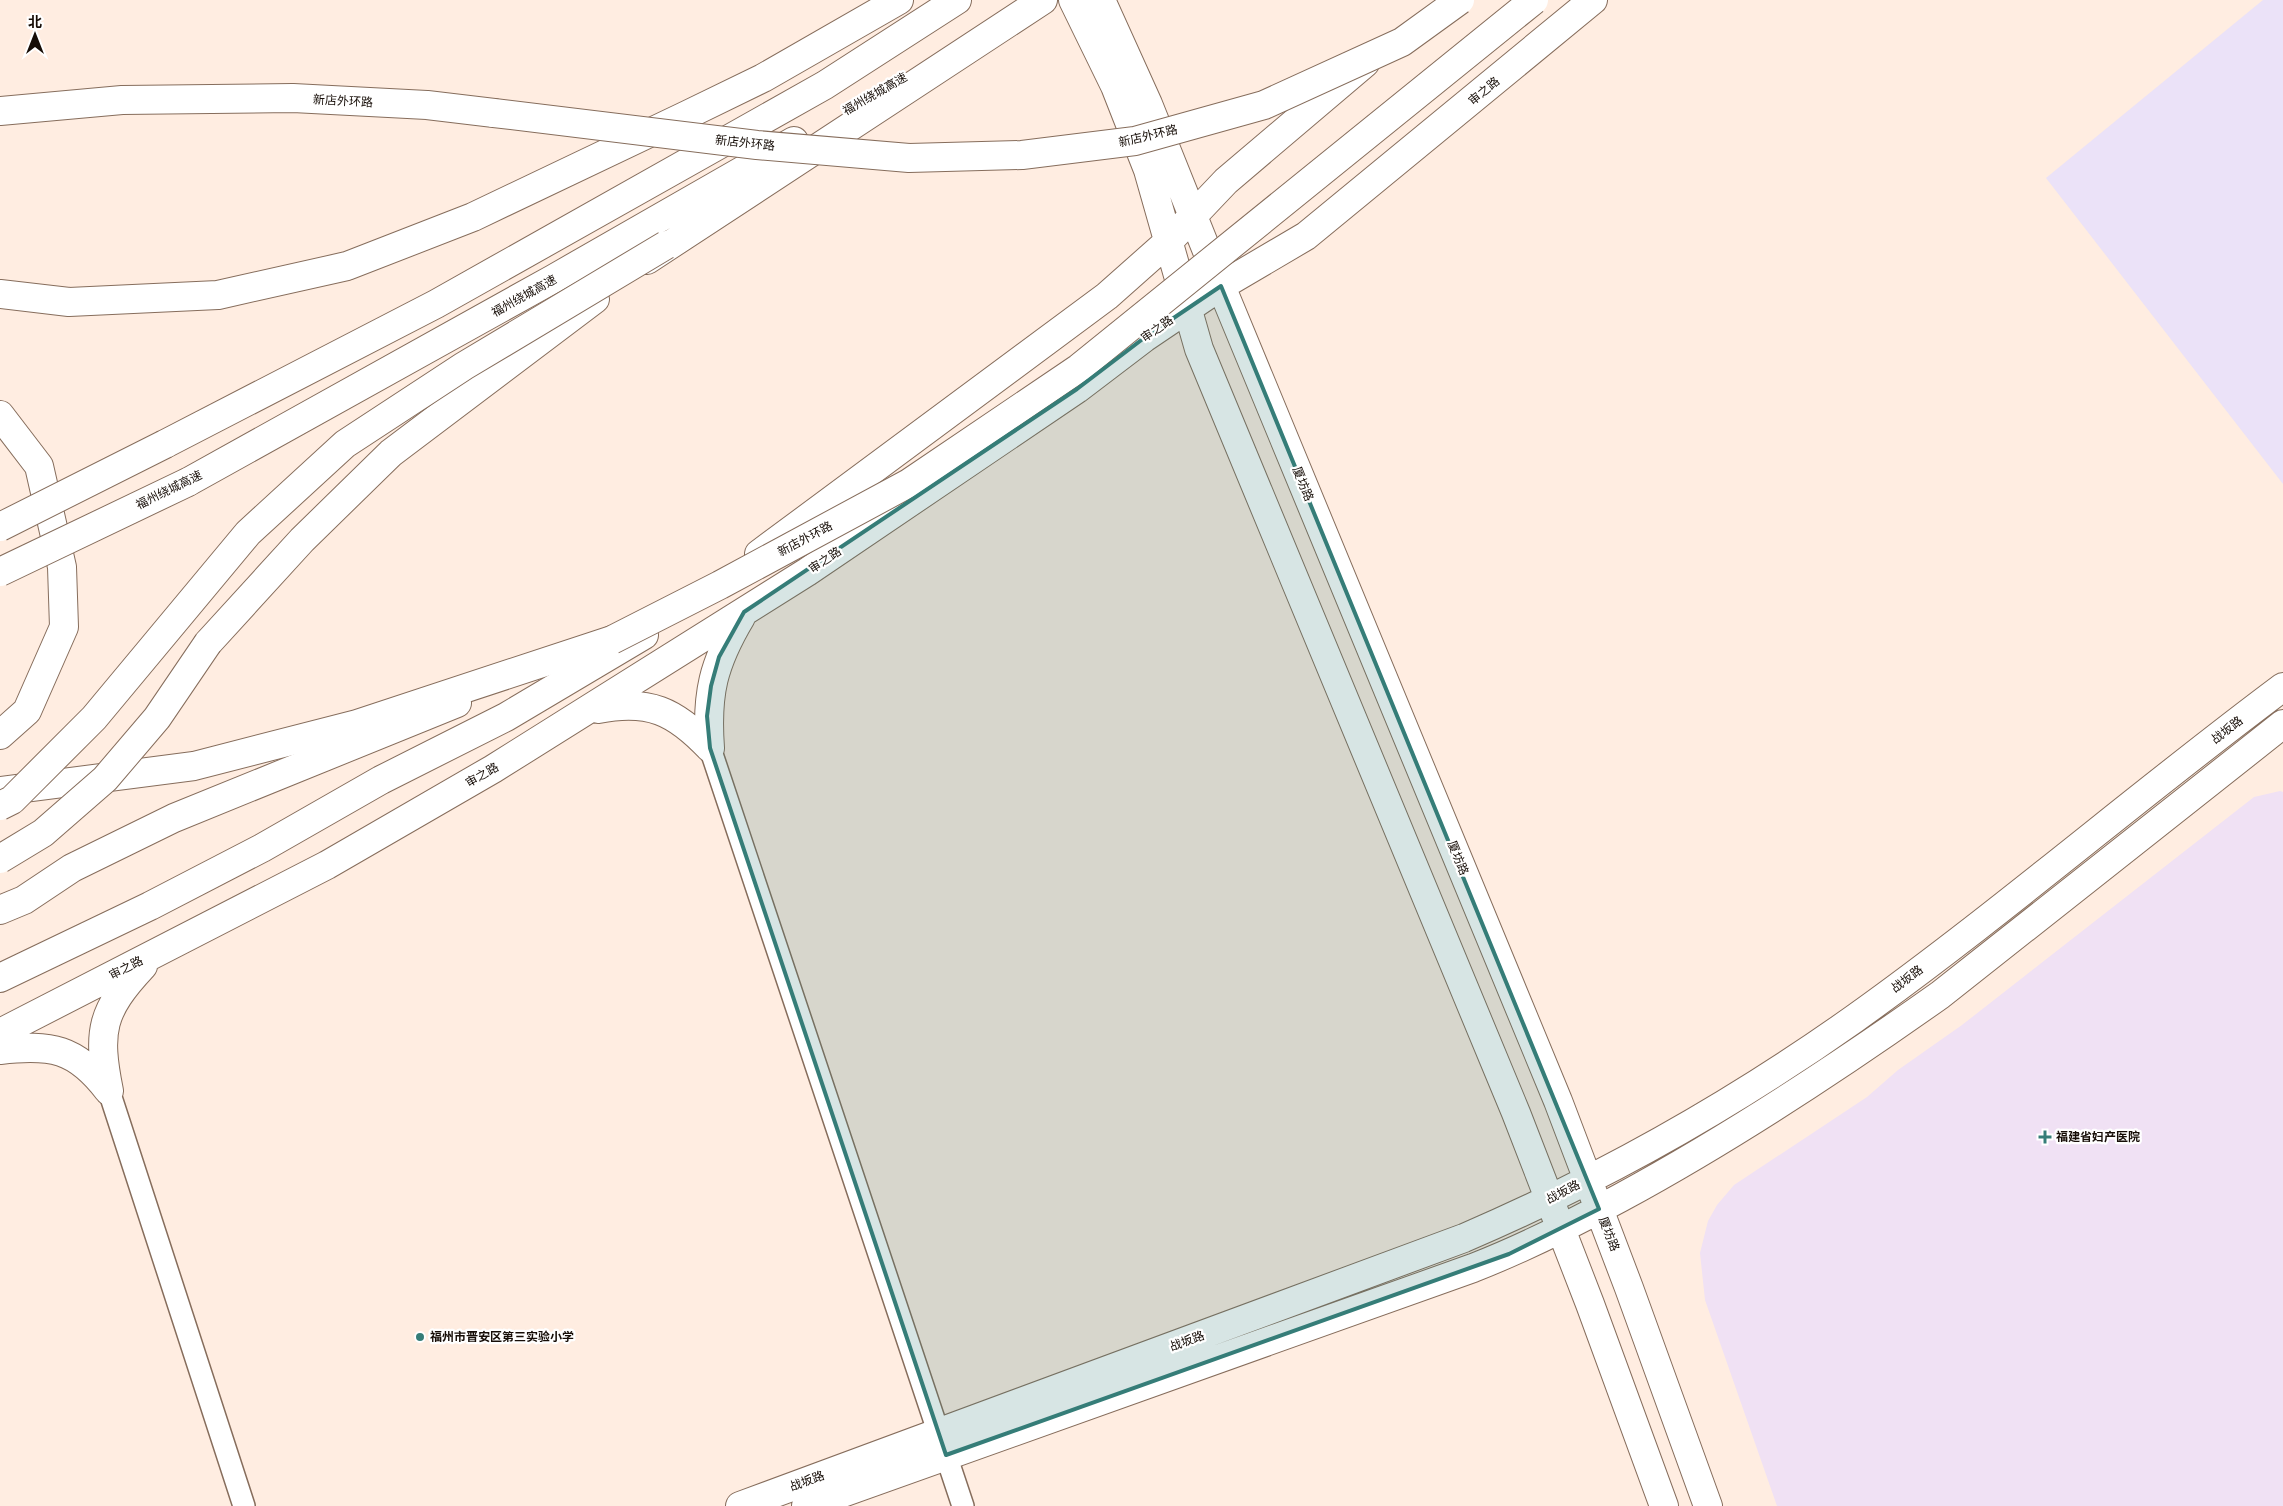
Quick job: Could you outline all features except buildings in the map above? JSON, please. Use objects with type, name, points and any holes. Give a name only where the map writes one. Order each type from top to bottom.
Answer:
[{"type":"main road","points":[[0,294],[69,302],[218,295],[347,266],[473,218],[772,73],[899,0]]},
{"type":"main road","points":[[0,527],[166,444],[436,304],[825,85],[957,0]]},
{"type":"main road","name":"福州绕城高速","points":[[0,572],[188,482],[554,279],[816,138],[1037,0]]},
{"type":"main road","points":[[0,859],[44,833],[105,779],[157,718],[208,643],[302,540],[391,453],[666,245],[816,138],[1043,0]]},
{"type":"main road","points":[[1073,0],[1133,131],[1148,170],[1189,308],[1199,349],[1512,1104],[1664,1506]]},
{"type":"main road","name":"厦坊路","points":[[1101,0],[1148,104],[1221,286],[1554,1091],[1708,1506]]},
{"type":"main road","points":[[0,978],[150,906],[262,848],[381,780],[506,717],[659,626],[695,602],[1107,296],[1169,241],[1226,181],[1439,0]]},
{"type":"main road","name":"新店外环路","points":[[0,111],[122,100],[293,98],[428,105],[757,145],[910,158],[1022,154],[1135,141],[1264,105],[1402,42],[1460,0]]},
{"type":"main road","name":"新店外环路","points":[[612,640],[720,585],[910,483],[1079,368],[1534,0]]},
{"type":"main road","name":"审之路","points":[[0,1033],[327,865],[493,770],[807,572],[1077,390],[1144,338],[1221,286],[1306,236],[1593,0]]},
{"type":"main road","points":[[0,806],[12,800],[94,718],[248,533],[345,444],[464,366],[666,245]]},
{"type":"main road","points":[[0,415],[39,466],[62,567],[64,627],[27,711],[0,735]]},
{"type":"main road","points":[[710,748],[707,716],[719,657],[744,612]]},
{"type":"main road","points":[[0,791],[194,766],[357,724],[612,640]]},
{"type":"main road","points":[[12,905],[72,868],[174,818],[612,640]]},
{"type":"main road","name":"战坂路","points":[[806,1506],[943,1444],[1464,1238],[1549,1199],[1626,1160],[1759,1081],[1851,1020],[1912,976],[2283,687]]},
{"type":"main road","points":[[588,711],[620,705],[649,706],[683,724],[696,733],[710,748]]},
{"type":"main road","name":"战坂路","points":[[740,1506],[943,1444],[1474,1268],[1561,1230],[1711,1147],[1903,1022],[1940,995],[2283,724]]},
{"type":"main road","points":[[109,1091],[102,1047],[106,1016],[127,983],[154,954]]},
{"type":"main road","points":[[0,1050],[34,1048],[63,1052],[79,1059],[109,1091]]},
{"type":"street","points":[[710,748],[963,1506]]},
{"type":"street","points":[[109,1091],[244,1506]]},
{"type":"highlighted area","points":[[1221,286],[1599,1209],[1509,1254],[946,1455],[710,748],[707,716],[711,686],[719,657],[744,612],[1077,389],[1144,338]]},
{"type":"shaded area","points":[[2263,0],[2283,0],[2283,484],[2046,178]]},
{"type":"shaded area","name":"福建省妇产医院","points":[[2283,792],[2283,1506],[1777,1506],[1705,1300],[1700,1253],[1708,1221],[1717,1205],[1734,1185],[1867,1097],[1898,1070],[1962,1025],[2254,797]]},
{"type":"place","name":"福建省妇产医院","points":[[2045,1137]]},
{"type":"place","name":"福州市晋安区第三实验小学","points":[[420,1337]]}]
